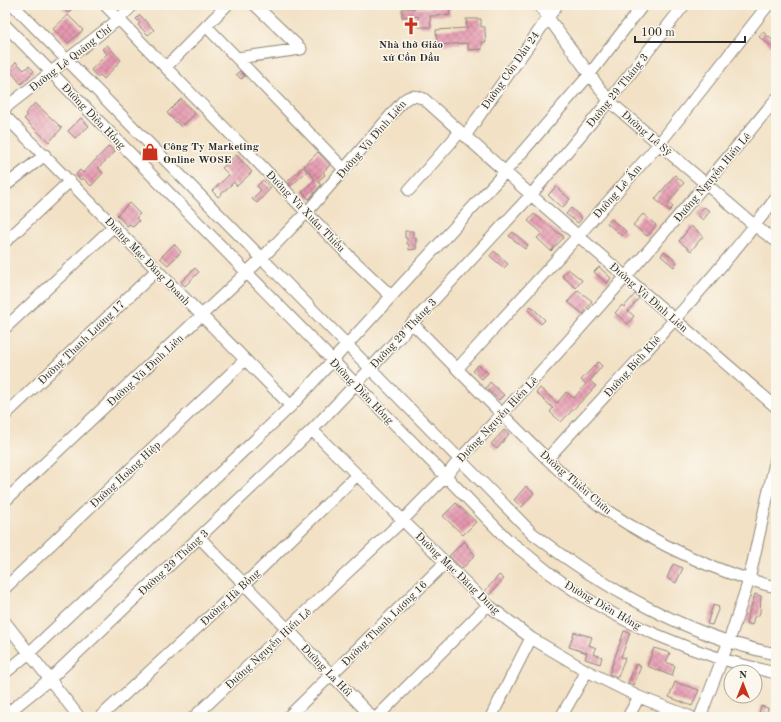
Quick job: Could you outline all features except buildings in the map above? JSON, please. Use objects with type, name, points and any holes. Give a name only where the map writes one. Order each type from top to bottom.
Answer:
[{"type":"street","name":"Đường Diên Hồng","points":[[13,5],[532,533],[564,558],[641,604],[703,632],[776,654]]},
{"type":"street","name":"Đường Vũ Xuân Thiều","points":[[105,5],[307,212],[392,296]]},
{"type":"street","name":"Đường Lê Quảng Chí","points":[[5,108],[52,73],[119,19],[133,5]]},
{"type":"street","points":[[166,67],[227,5]]},
{"type":"street","points":[[237,58],[301,49],[254,5]]},
{"type":"street","name":"Đường Lê Sỹ","points":[[539,5],[609,101],[755,226],[776,241]]},
{"type":"street","name":"Đường Cồn Dầu 24","points":[[410,190],[462,134],[557,5]]},
{"type":"street","points":[[5,673],[29,653],[291,406],[505,172],[589,75],[643,5]]},
{"type":"street","name":"Đường 29 Tháng 3","points":[[5,715],[50,679],[312,430],[356,384],[530,195],[609,101],[684,5]]},
{"type":"street","name":"Đường Lê Ấm","points":[[457,369],[659,144],[768,5]]},
{"type":"street","name":"Đường Diên Hồng","points":[[5,25],[508,540],[552,575],[632,623],[697,651],[776,673]]},
{"type":"street","points":[[206,26],[344,169]]},
{"type":"street","name":"Đường Vũ Đình Liên","points":[[5,501],[262,258],[307,212],[403,101],[409,96],[417,96],[424,100],[530,195],[776,407]]},
{"type":"street","name":"Đường Nguyễn Hiến Lê","points":[[194,717],[288,630],[403,520],[446,476],[626,278],[707,184],[776,99]]},
{"type":"street","name":"Đường Mạc Đăng Doanh","points":[[5,116],[291,406]]},
{"type":"street","points":[[5,186],[45,155]]},
{"type":"street","points":[[5,242],[70,181]]},
{"type":"street","name":"Đường Bích Khê","points":[[548,459],[674,320],[755,226],[776,198]]},
{"type":"street","points":[[5,328],[114,226]]},
{"type":"street","name":"Đường Thanh Lương 17","points":[[5,415],[157,270]]},
{"type":"street","name":"Đường Thiều Chửu","points":[[412,323],[501,415],[605,509],[647,536],[694,560],[748,580],[776,587]]},
{"type":"street","name":"Đường Hoàng Hiệp","points":[[5,588],[245,360]]},
{"type":"street","name":"Đường Mạc Đăng Dung","points":[[312,430],[488,605],[531,638],[587,671],[639,697],[690,717]]},
{"type":"street","points":[[700,717],[729,641],[748,580],[776,458]]},
{"type":"street","name":"Đường Hà Bồng","points":[[100,717],[245,584],[357,475]]},
{"type":"street","name":"Đường La Hối","points":[[200,537],[372,717]]},
{"type":"street","name":"Đường Thanh Lương 16","points":[[288,717],[445,563]]},
{"type":"street","points":[[377,717],[488,605]]},
{"type":"street","points":[[5,622],[79,717]]},
{"type":"street","points":[[491,717],[531,638]]},
{"type":"street","points":[[561,717],[587,671]]},
{"type":"street","points":[[628,717],[639,697]]},
{"type":"place","name":"Nhà thờ Giáo xứ Cồn Dầu","points":[[411,26]]},
{"type":"place","name":"Công Ty Marketing Online WOSE","points":[[150,152]]}]
